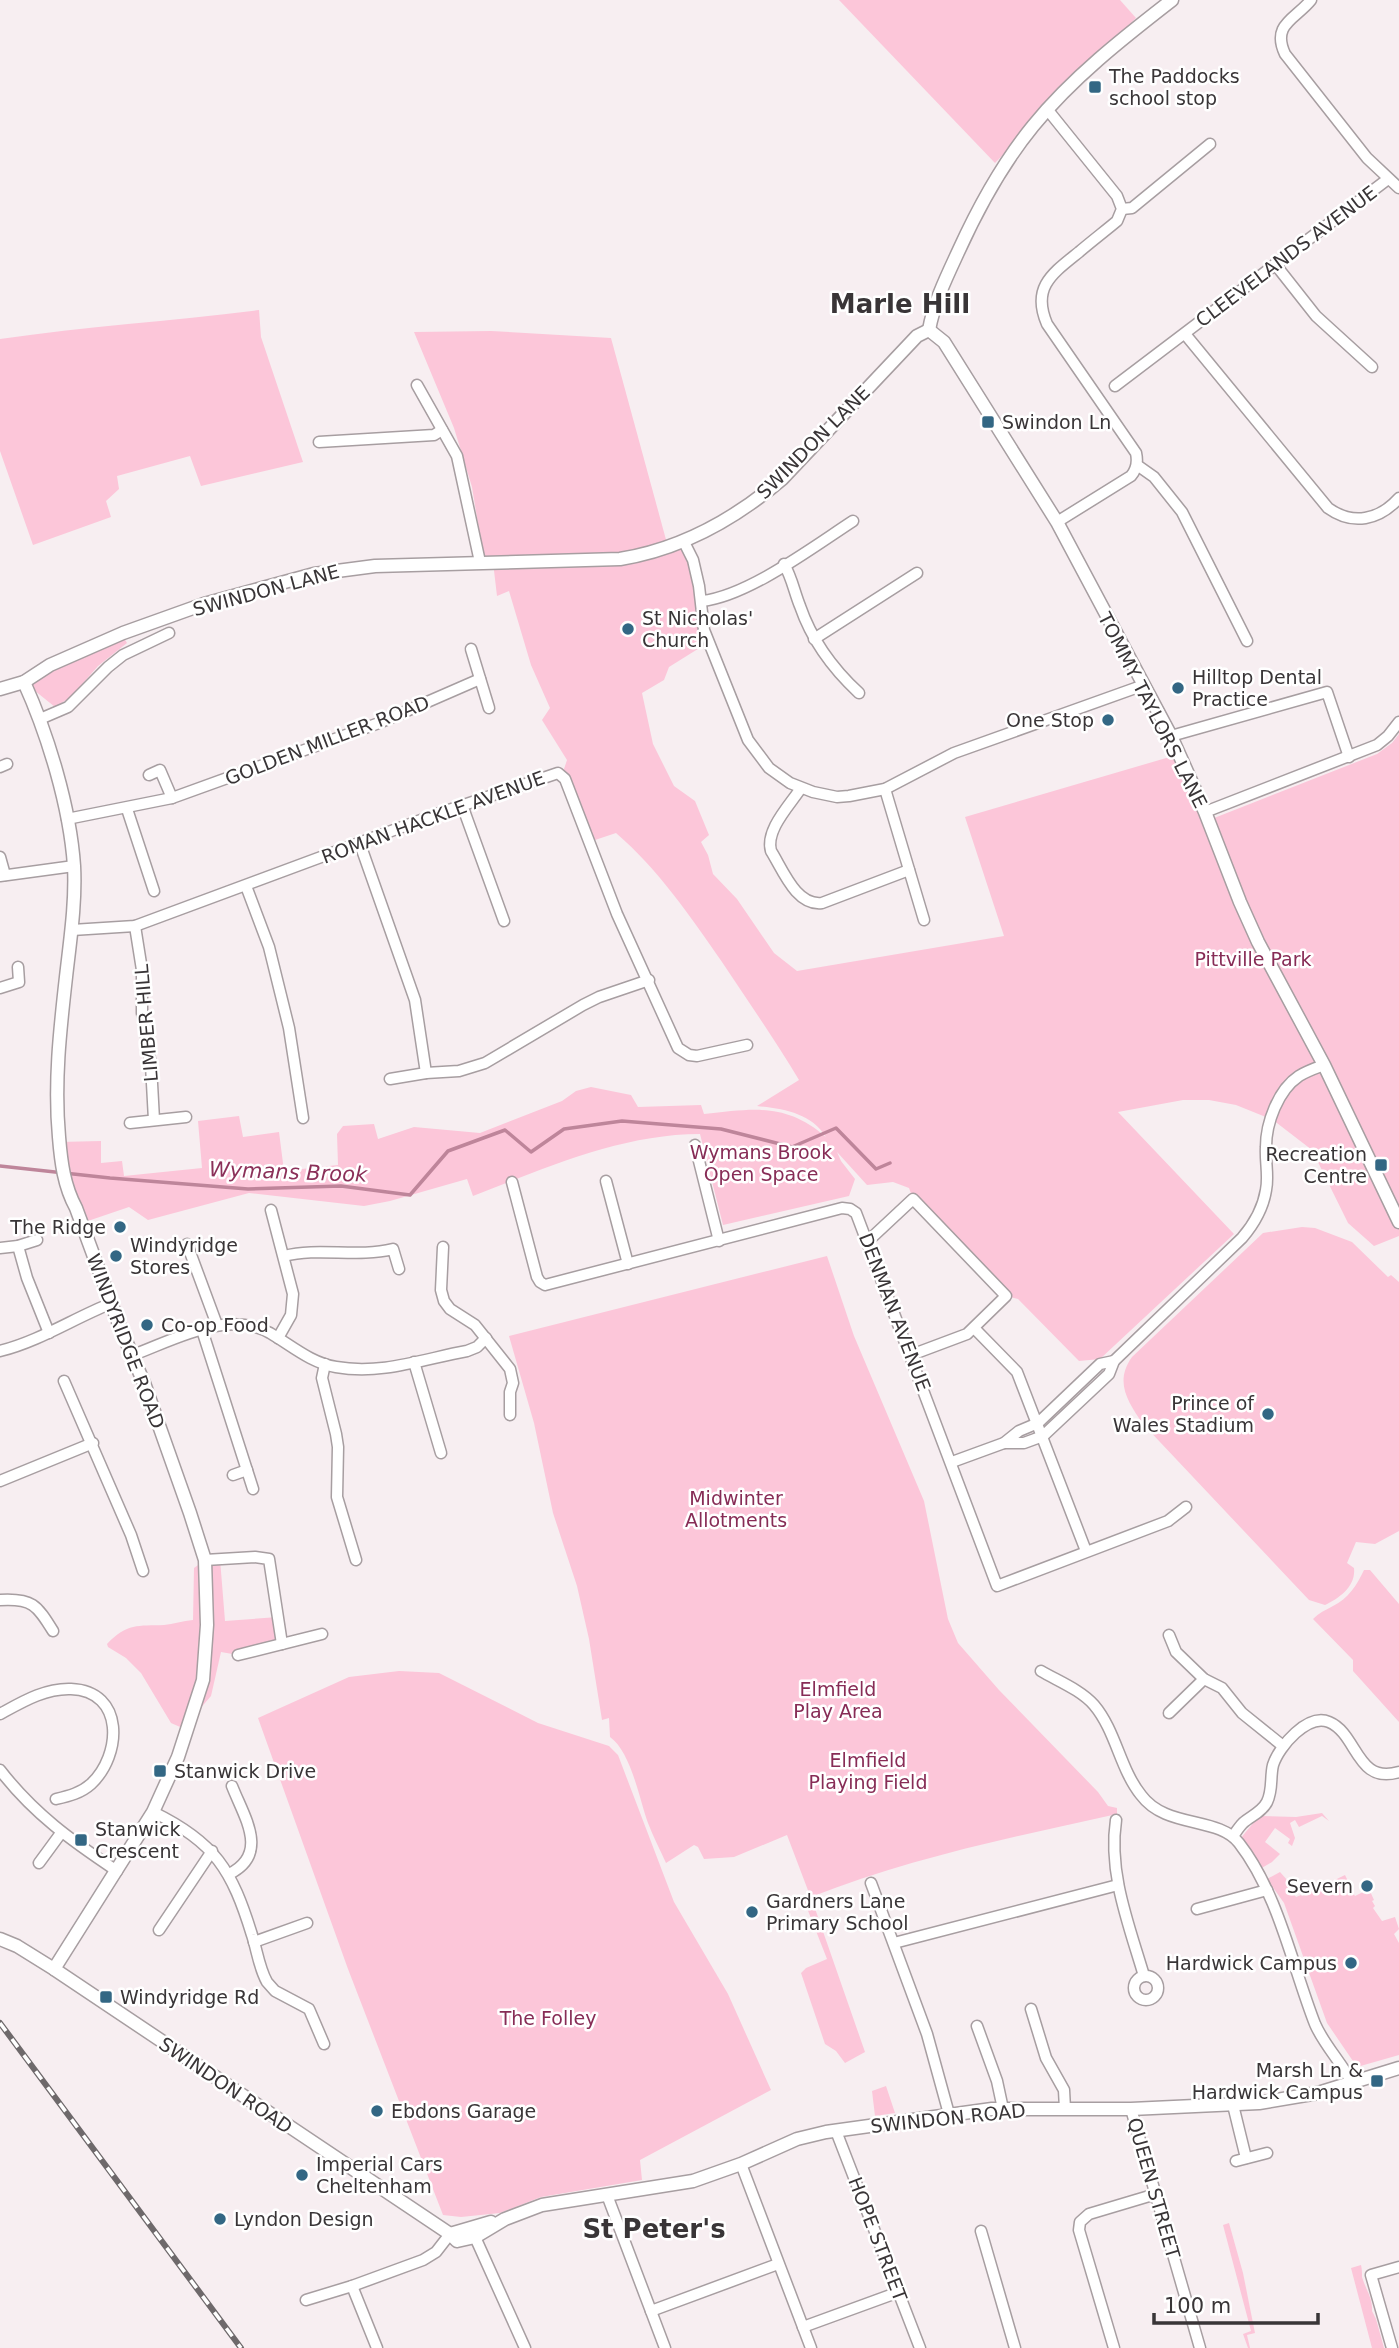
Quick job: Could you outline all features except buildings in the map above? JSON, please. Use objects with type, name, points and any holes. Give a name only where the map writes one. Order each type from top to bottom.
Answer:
[{"type":"street","points":[[929,330],[936,300],[976,212],[1020,143],[1047,109],[1104,55],[1172,0]]},
{"type":"street","points":[[1311,0],[1284,25],[1282,49],[1367,158],[1399,188]]},
{"type":"street","points":[[1047,109],[1117,196],[1122,209],[1118,221],[1053,273],[1042,293],[1042,309],[1047,324],[1136,453],[1137,465],[1131,476],[1057,522]]},
{"type":"street","points":[[1122,209],[1132,208],[1210,144]]},
{"type":"street","name":"CLEEVELANDS AVENUE","points":[[1115,386],[1388,179]]},
{"type":"street","points":[[1275,264],[1316,316],[1372,367]]},
{"type":"street","name":"TOMMY TAYLORS LANE","points":[[929,330],[944,342],[1057,522],[1171,736],[1258,942],[1324,1065],[1399,1223]]},
{"type":"street","name":"SWINDON LANE","points":[[0,689],[24,681],[50,665],[123,633],[204,604],[314,574],[355,567],[630,557],[684,542],[736,513],[782,478],[917,337],[929,330]]},
{"type":"street","name":"CLEEVELANDS AVENUE","points":[[1185,334],[1328,508],[1341,516],[1365,519],[1386,511],[1399,498]]},
{"type":"street","points":[[416,385],[457,456],[485,562]]},
{"type":"street","points":[[319,442],[434,435],[442,430]]},
{"type":"street","points":[[1137,465],[1154,477],[1182,512],[1247,641]]},
{"type":"street","points":[[702,601],[731,594],[853,522]]},
{"type":"street","points":[[684,542],[693,560],[702,601],[704,630],[748,740],[769,768],[801,788],[837,797],[862,795],[885,789],[954,753],[1144,685]]},
{"type":"street","points":[[784,564],[792,578],[814,639],[830,665],[859,693]]},
{"type":"street","points":[[814,639],[917,573]]},
{"type":"street","points":[[40,719],[68,707],[123,654],[169,633]]},
{"type":"street","points":[[153,640],[158,652]]},
{"type":"street","points":[[471,649],[489,708]]},
{"type":"street","name":"GOLDEN MILLER ROAD","points":[[67,819],[173,798],[379,723],[480,679]]},
{"type":"street","name":"WINDYRIDGE ROAD","points":[[24,681],[47,738],[67,819],[74,866],[72,930],[58,1058],[57,1115],[67,1192],[76,1208],[133,1355],[190,1513],[205,1560],[207,1625],[203,1680],[181,1748],[152,1812],[54,1969]]},
{"type":"street","points":[[1171,736],[1327,692],[1349,757]]},
{"type":"street","points":[[1205,812],[1384,741],[1399,722]]},
{"type":"street","points":[[171,764],[155,772],[173,798]]},
{"type":"street","name":"ROMAN HACKLE AVENUE","points":[[72,930],[135,926],[462,806],[553,774],[562,775],[617,914],[649,980],[675,1043],[683,1052],[697,1056],[747,1045]]},
{"type":"street","points":[[801,788],[774,829],[769,844],[801,898],[811,903],[822,903],[909,870]]},
{"type":"street","points":[[885,789],[925,920]]},
{"type":"street","points":[[462,806],[504,921]]},
{"type":"street","points":[[127,809],[154,891]]},
{"type":"street","points":[[360,844],[415,1000],[426,1073]]},
{"type":"street","points":[[0,857],[3,876],[74,866]]},
{"type":"street","points":[[246,886],[269,947],[289,1028],[303,1118]]},
{"type":"street","name":"LIMBER HILL","points":[[135,926],[142,970],[142,1013],[151,1065],[154,1120]]},
{"type":"street","points":[[0,988],[19,982],[18,967]]},
{"type":"street","points":[[390,1079],[459,1071],[485,1063],[583,1005],[649,980]]},
{"type":"street","points":[[1004,1443],[1024,1443],[1043,1436],[1100,1384],[1109,1374],[1114,1361],[1249,1230],[1266,1191],[1266,1146],[1274,1111],[1285,1091],[1296,1079],[1324,1065]]},
{"type":"street","points":[[130,1123],[186,1117]]},
{"type":"street","points":[[695,1145],[719,1241]]},
{"type":"street","points":[[606,1181],[628,1264]]},
{"type":"street","name":"DENMAN AVENUE","points":[[512,1182],[537,1277],[542,1284],[548,1286],[846,1208],[853,1210],[859,1216],[997,1586],[1168,1521],[1186,1507]]},
{"type":"street","points":[[868,1241],[913,1199],[1006,1296],[967,1334],[911,1355]]},
{"type":"street","points":[[271,1210],[293,1299],[291,1315],[278,1338]]},
{"type":"street","points":[[0,1248],[18,1247],[37,1240]]},
{"type":"street","points":[[187,1244],[217,1325]]},
{"type":"street","points":[[18,1247],[49,1333]]},
{"type":"street","points":[[443,1247],[441,1290],[444,1301],[454,1312],[470,1320],[512,1374],[510,1415]]},
{"type":"street","points":[[284,1256],[301,1252],[366,1253],[393,1250],[398,1269]]},
{"type":"street","points":[[0,1351],[49,1333],[112,1304]]},
{"type":"street","points":[[133,1355],[217,1325],[246,1325],[266,1331],[304,1355],[325,1364],[370,1370],[472,1350],[486,1338]]},
{"type":"street","points":[[975,1329],[1017,1372],[1086,1551]]},
{"type":"street","points":[[202,1330],[253,1489]]},
{"type":"street","points":[[952,1462],[1004,1443],[1019,1431],[1038,1423],[1100,1364],[1114,1361]]},
{"type":"street","points":[[415,1362],[441,1453]]},
{"type":"street","points":[[325,1364],[322,1378],[338,1447],[337,1497],[356,1560]]},
{"type":"street","points":[[64,1381],[131,1535],[142,1571]]},
{"type":"street","points":[[0,1481],[93,1443]]},
{"type":"street","points":[[233,1475],[247,1470]]},
{"type":"street","points":[[205,1560],[269,1559],[282,1644]]},
{"type":"street","points":[[0,1600],[17,1599],[29,1602],[41,1611],[47,1626]]},
{"type":"street","points":[[238,1655],[322,1634]]},
{"type":"street","points":[[1169,1635],[1176,1652],[1204,1679],[1222,1688],[1242,1713],[1283,1746]]},
{"type":"street","points":[[1041,1671],[1093,1704],[1101,1715],[1134,1785],[1150,1805],[1171,1817],[1225,1831],[1233,1836],[1267,1890],[1317,2028],[1352,2083]]},
{"type":"street","points":[[1169,1713],[1204,1679]]},
{"type":"street","points":[[0,1714],[37,1695],[70,1689],[92,1695],[107,1710],[114,1730],[112,1751],[93,1782],[77,1793],[56,1799]]},
{"type":"street","points":[[1233,1836],[1266,1804],[1270,1794],[1273,1766],[1283,1746],[1302,1728],[1318,1721],[1325,1721],[1339,1728],[1366,1766],[1384,1774],[1399,1772]]},
{"type":"street","points":[[0,1770],[24,1799],[61,1833],[117,1871]]},
{"type":"street","points":[[229,1874],[244,1865],[250,1856],[252,1844],[232,1786]]},
{"type":"street","points":[[152,1812],[189,1832],[212,1852],[229,1874],[242,1901],[267,1982],[275,1991],[309,2010],[324,2044]]},
{"type":"street","points":[[1116,1820],[1113,1841],[1118,1885],[1144,1976]]},
{"type":"street","points":[[39,1863],[61,1833]]},
{"type":"street","points":[[159,1930],[212,1852]]},
{"type":"street","points":[[871,1883],[930,2045],[949,2114]]},
{"type":"street","points":[[894,1943],[1118,1885]]},
{"type":"street","points":[[1197,1909],[1267,1890]]},
{"type":"street","points":[[254,1942],[307,1923]]},
{"type":"street","name":"SWINDON ROAD","points":[[0,1939],[17,1946],[54,1969],[457,2241],[475,2237],[505,2220],[542,2205],[693,2182],[797,2139],[836,2131],[1003,2109],[1132,2109],[1233,2105],[1302,2096],[1399,2068]]},
{"type":"street","points":[[1031,2009],[1046,2058],[1064,2090],[1065,2109]]},
{"type":"street","points":[[977,2026],[997,2081],[1003,2109]]},
{"type":"street","points":[[1233,2105],[1241,2160],[1268,2153]]},
{"type":"street","name":"QUEEN STREET","points":[[1132,2109],[1200,2348]]},
{"type":"street","name":"HOPE STREET","points":[[836,2131],[920,2348]]},
{"type":"street","points":[[741,2164],[811,2348]]},
{"type":"street","points":[[1114,2348],[1079,2226],[1082,2218],[1089,2214],[1156,2194]]},
{"type":"street","points":[[607,2195],[665,2348]]},
{"type":"street","name":"SWINDON ROAD","points":[[450,2234],[505,2220]]},
{"type":"street","points":[[981,2231],[1015,2348]]},
{"type":"street","points":[[311,2285],[311,2299],[424,2260],[436,2252],[450,2234]]},
{"type":"street","points":[[475,2237],[525,2348]]},
{"type":"street","points":[[651,2311],[778,2264]]},
{"type":"street","points":[[1392,2348],[1371,2274],[1399,2267]]},
{"type":"street","points":[[352,2286],[377,2348]]},
{"type":"street","points":[[803,2327],[899,2292]]},
{"type":"green space","points":[[839,0],[1120,0],[1136,18],[995,163]]},
{"type":"green space","points":[[259,310],[261,337],[303,462],[201,486],[190,456],[117,476],[119,489],[106,501],[111,517],[33,545],[0,451],[0,339]]},
{"type":"green space","points":[[491,331],[611,338],[668,547],[684,542],[709,642],[669,667],[664,680],[642,693],[653,744],[674,786],[695,801],[709,835],[701,842],[713,874],[737,899],[774,953],[797,971],[1004,936],[965,817],[1173,756],[1204,822],[1377,754],[1399,734],[1399,1236],[1374,1246],[1348,1223],[1312,1150],[1273,1120],[1236,1105],[1209,1100],[1183,1100],[1118,1112],[1234,1234],[1100,1359],[1079,1361],[1018,1299],[1006,1296],[913,1199],[909,1188],[893,1182],[867,1185],[837,1152],[855,1179],[849,1196],[723,1225],[700,1134],[641,1140],[613,1146],[556,1164],[473,1196],[467,1179],[364,1206],[249,1193],[148,1220],[129,1207],[82,1223],[59,1142],[101,1141],[101,1163],[122,1161],[124,1176],[202,1168],[198,1121],[239,1116],[243,1137],[279,1132],[284,1171],[338,1165],[337,1134],[343,1126],[374,1124],[378,1139],[414,1127],[480,1133],[591,1087],[631,1095],[638,1107],[701,1105],[704,1114],[754,1110],[783,1113],[797,1118],[826,1137],[805,1117],[757,1106],[799,1080],[780,1050],[698,928],[646,862],[616,833],[589,842],[562,775],[567,760],[542,720],[550,708],[531,665],[509,591],[497,596],[493,562],[483,554],[472,487],[454,428],[414,332]]},
{"type":"green space","points":[[124,638],[127,643],[98,666],[71,697],[55,707],[24,682],[35,674],[55,670]]},
{"type":"green space","name":"Prince of Wales Stadium","points":[[1302,1227],[1315,1228],[1352,1242],[1388,1277],[1391,1275],[1399,1282],[1399,1531],[1375,1544],[1356,1542],[1347,1563],[1354,1568],[1350,1586],[1325,1605],[1309,1600],[1143,1424],[1128,1400],[1124,1383],[1124,1375],[1132,1357],[1263,1233]]},
{"type":"green space","name":"Midwinter Allotments","points":[[827,1256],[854,1336],[924,1501],[948,1619],[958,1643],[999,1690],[1098,1792],[1108,1806],[1117,1808],[1117,1814],[924,1860],[811,1897],[865,2052],[845,2063],[836,2051],[825,2044],[801,1973],[827,1959],[805,1903],[805,1896],[809,1893],[787,1835],[734,1857],[704,1859],[694,1845],[666,1863],[648,1823],[629,1764],[624,1753],[610,1737],[609,1718],[602,1720],[577,1586],[553,1513],[534,1423],[509,1336]]},
{"type":"green space","points":[[220,1559],[225,1621],[278,1617],[282,1644],[238,1655],[221,1652],[211,1696],[192,1718],[187,1730],[171,1723],[141,1673],[107,1644],[121,1632],[133,1627],[193,1620],[194,1568],[205,1560]]},
{"type":"green space","points":[[1364,1570],[1370,1570],[1399,1604],[1399,1722],[1353,1671],[1353,1660],[1313,1619],[1348,1595]]},
{"type":"green space","name":"The Folley","points":[[399,1671],[439,1673],[538,1723],[609,1746],[618,1755],[674,1902],[728,1994],[771,2090],[640,2160],[642,2180],[541,2197],[500,2213],[461,2217],[443,2215],[348,1969],[258,1718],[349,1677]]},
{"type":"green space","points":[[1322,1813],[1329,1821],[1322,1816],[1299,1827],[1295,1820],[1290,1823],[1295,1838],[1292,1846],[1288,1843],[1290,1839],[1275,1828],[1265,1842],[1280,1854],[1260,1869],[1240,1839],[1259,1816],[1296,1817]]},
{"type":"green space","points":[[1280,1872],[1296,1897],[1345,1875],[1348,1881],[1346,1882],[1355,1896],[1369,1889],[1374,1900],[1373,1908],[1382,1921],[1395,1917],[1399,1929],[1394,1934],[1399,1943],[1399,2055],[1357,2067],[1327,2023],[1284,1903],[1267,1879]]},
{"type":"green space","points":[[886,2086],[895,2113],[875,2116],[872,2091]]},
{"type":"green space","points":[[1229,2223],[1243,2273],[1255,2333],[1247,2335],[1250,2348],[1243,2334],[1251,2331],[1223,2225]]},
{"type":"green space","points":[[1361,2265],[1362,2277],[1384,2348],[1372,2348],[1351,2268]]},
{"type":"waterway","name":"Wymans Brook","points":[[0,1166],[248,1189],[341,1186],[410,1195],[448,1151],[505,1130],[531,1152],[564,1129],[622,1121],[721,1129],[792,1147],[836,1128],[876,1169],[890,1163]]},
{"type":"railway","points":[[0,2023],[241,2348]]},
{"type":"place","name":"The Paddocks school stop","points":[[1095,87]]},
{"type":"place","name":"Swindon Ln","points":[[988,422]]},
{"type":"place","name":"St Nicholas' Church","points":[[628,629]]},
{"type":"place","name":"Hilltop Dental Practice","points":[[1178,688]]},
{"type":"place","name":"One Stop","points":[[1108,720]]},
{"type":"place","name":"Recreation Centre","points":[[1381,1165]]},
{"type":"place","name":"The Ridge","points":[[120,1227]]},
{"type":"place","name":"Windyridge Stores","points":[[116,1256]]},
{"type":"place","name":"Co-op Food","points":[[147,1325]]},
{"type":"place","name":"Prince of Wales Stadium","points":[[1268,1414]]},
{"type":"place","name":"Stanwick Drive","points":[[160,1771]]},
{"type":"place","name":"Stanwick Crescent","points":[[81,1840]]},
{"type":"place","name":"Severn","points":[[1367,1886]]},
{"type":"place","name":"Gardners Lane Primary School","points":[[752,1912]]},
{"type":"place","name":"Hardwick Campus","points":[[1351,1963]]},
{"type":"place","name":"Windyridge Rd","points":[[106,1997]]},
{"type":"place","name":"Marsh Ln & Hardwick Campus","points":[[1377,2081]]},
{"type":"place","name":"Ebdons Garage","points":[[377,2111]]},
{"type":"place","name":"Imperial Cars Cheltenham","points":[[302,2175]]},
{"type":"place","name":"Lyndon Design","points":[[220,2219]]},
{"type":"district","name":"Marle Hill","points":[[900,304]]},
{"type":"district","name":"St Peter's","points":[[654,2229]]},
{"type":"park label","name":"Pittville Park","points":[[1253,959]]},
{"type":"park label","name":"Wymans Brook Open Space","points":[[761,1163]]},
{"type":"park label","name":"Elmfield Play Area","points":[[838,1700]]},
{"type":"park label","name":"Elmfield Playing Field","points":[[868,1771]]}]
